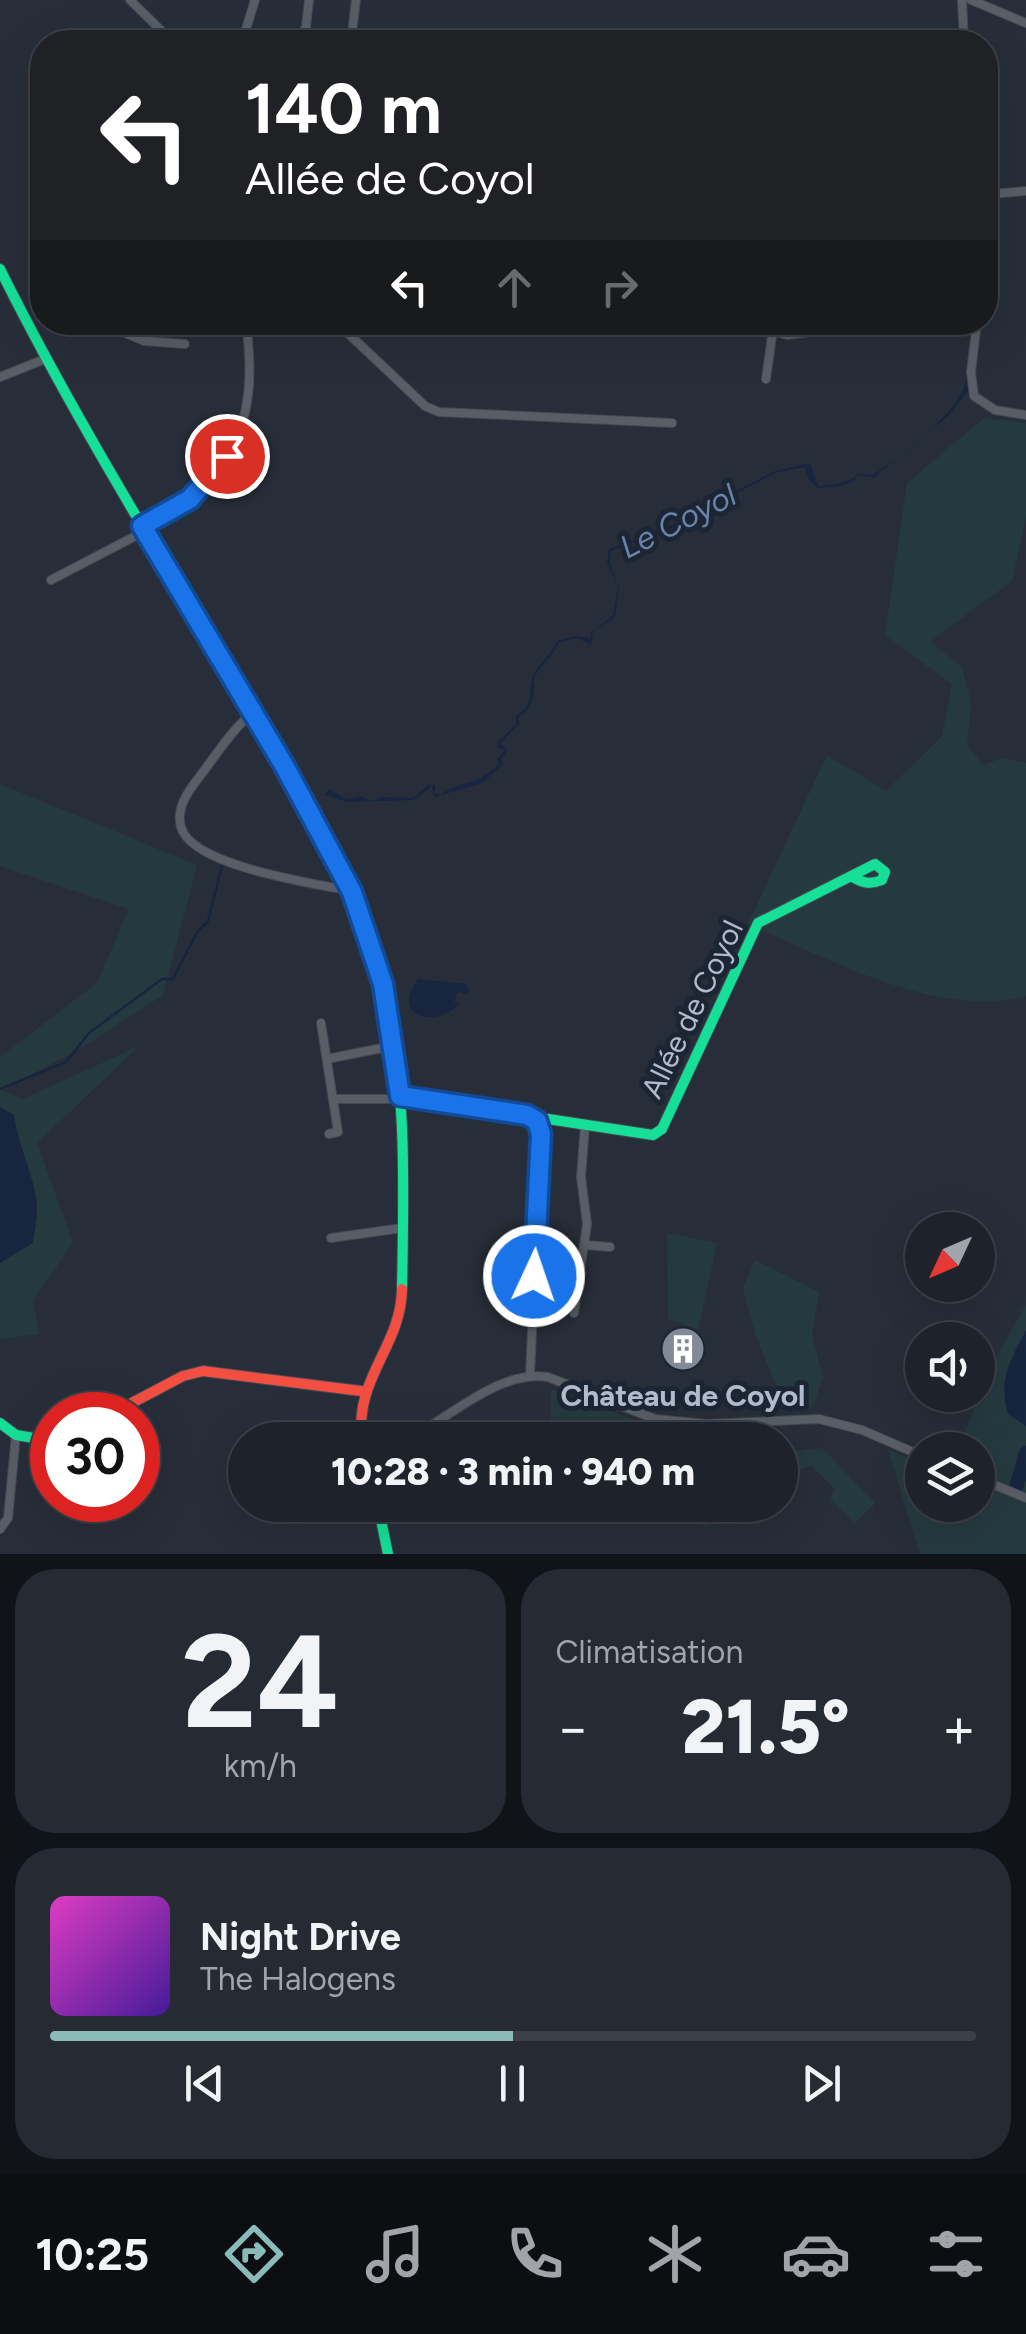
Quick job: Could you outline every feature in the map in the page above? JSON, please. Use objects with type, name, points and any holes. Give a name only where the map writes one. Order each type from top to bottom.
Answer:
[{"type":"main road","points":[[0,269],[30,330]]},
{"type":"main road","points":[[33,335],[254,712],[352,892],[383,984],[400,1098],[402,1310],[396,1332],[361,1391],[358,1422]]},
{"type":"main road","name":"Allée de Coyol","points":[[400,1098],[653,1135],[662,1128],[758,923],[851,876]]},
{"type":"main road","points":[[153,1392],[183,1376],[203,1371],[361,1391]]},
{"type":"main road","points":[[0,1423],[16,1435],[30,1437]]},
{"type":"main road","points":[[381,1522],[388,1554]]},
{"type":"street","points":[[130,0],[161,30]]},
{"type":"street","points":[[246,30],[255,0]]},
{"type":"street","points":[[304,30],[308,0]]},
{"type":"street","points":[[352,30],[356,0]]},
{"type":"street","points":[[962,0],[963,30]]},
{"type":"street","points":[[971,0],[1025,21]]},
{"type":"street","points":[[998,193],[1026,191]]},
{"type":"street","points":[[130,335],[144,341],[185,344]]},
{"type":"street","points":[[51,580],[190,499],[214,474],[234,443],[251,385],[247,335]]},
{"type":"street","points":[[350,335],[424,406],[440,412],[672,423]]},
{"type":"street","points":[[766,379],[773,335]]},
{"type":"street","points":[[975,335],[971,372],[974,396],[983,406],[1026,415]]},
{"type":"street","points":[[0,377],[44,358]]},
{"type":"street","points":[[254,712],[186,794],[179,816],[182,833],[200,850],[222,859],[280,877],[352,892]]},
{"type":"street","points":[[321,1023],[338,1132],[329,1134]]},
{"type":"street","points":[[327,1059],[392,1046]]},
{"type":"street","points":[[333,1100],[400,1098]]},
{"type":"street","points":[[530,1375],[541,1134],[537,1121]]},
{"type":"street","points":[[574,1313],[586,1245],[581,1176],[585,1125]]},
{"type":"street","points":[[331,1238],[402,1228]]},
{"type":"street","points":[[586,1245],[610,1247]]},
{"type":"street","points":[[435,1422],[484,1393],[530,1375],[548,1377],[655,1419],[707,1424],[818,1419],[862,1430],[905,1449]]},
{"type":"street","points":[[0,1529],[8,1518],[16,1435]]},
{"type":"street","points":[[995,1485],[1026,1498]]},
{"type":"green space","points":[[984,418],[1026,423],[1026,518],[1012,581],[930,642],[962,667],[971,702],[967,746],[983,765],[1002,758],[1026,763],[1026,996],[993,1001],[957,1000],[884,982],[748,924],[827,755],[886,791],[942,736],[952,684],[885,635],[907,483]]},
{"type":"green space","points":[[0,784],[197,865],[163,995],[91,1042],[2,1091],[23,1099],[139,1046],[37,1143],[73,1243],[33,1300],[39,1334],[0,1339],[0,1057],[97,983],[129,909],[0,866]]},
{"type":"green space","points":[[667,1233],[717,1243],[698,1330],[668,1319]]},
{"type":"green space","points":[[755,1260],[819,1292],[812,1335],[823,1377],[813,1407],[786,1408],[756,1337],[743,1288]]},
{"type":"green space","points":[[1026,1305],[1026,1554],[920,1554],[910,1522],[995,1522],[995,1432],[965,1432],[973,1412],[995,1412],[995,1362]]},
{"type":"green space","points":[[551,1389],[639,1422],[551,1422]]},
{"type":"green space","points":[[822,1448],[875,1503],[855,1523],[830,1499],[835,1489],[812,1466],[798,1470],[798,1450]]},
{"type":"green space","points":[[888,1450],[905,1457],[905,1505]]},
{"type":"water","points":[[967,378],[968,391],[948,416],[925,435],[953,405]]},
{"type":"water","points":[[898,457],[874,477],[858,476],[839,486],[818,488],[809,480],[805,467],[775,473],[671,528],[611,551],[610,564],[619,589],[615,617],[593,631],[591,645],[577,638],[558,643],[533,681],[529,707],[500,744],[508,750],[501,759],[503,764],[483,783],[435,797],[432,786],[414,800],[347,802],[324,795],[329,789],[346,799],[413,798],[428,785],[435,785],[435,794],[441,795],[491,771],[505,750],[497,747],[498,743],[527,706],[534,674],[557,641],[576,636],[591,638],[591,632],[613,616],[618,587],[607,562],[609,549],[669,526],[775,471],[810,463],[818,486],[830,485],[859,474],[873,475]]},
{"type":"water","points":[[418,979],[466,984],[469,990],[466,994],[458,992],[454,1001],[460,1004],[449,1012],[427,1017],[412,1010],[409,1002]]},
{"type":"water","points":[[0,1107],[14,1115],[37,1208],[33,1243],[0,1263]]},
{"type":"water","points":[[1026,1330],[1026,1426],[1008,1414],[1004,1391],[1011,1361]]},
{"type":"waterway","name":"Le Coyol","points":[[0,1089],[66,1062],[89,1033],[162,979],[173,979],[197,932],[208,921],[222,866]]},
{"type":"waterway","points":[[1016,1488],[1026,1453]]},
{"type":"traffic: fast","points":[[0,269],[30,328]]},
{"type":"traffic: fast","points":[[34,335],[87,432],[304,798],[358,905],[383,980],[396,1056],[403,1173],[402,1289]]},
{"type":"traffic: fast","points":[[400,1096],[527,1115],[537,1121],[548,1119],[653,1135],[662,1129],[758,923],[875,864],[885,872],[882,880],[874,882],[862,882],[859,880],[855,878],[851,876]]},
{"type":"traffic: fast","points":[[0,1423],[16,1435],[30,1437]]},
{"type":"traffic: fast","points":[[381,1522],[388,1554]]},
{"type":"traffic: jam","points":[[361,1422],[371,1380],[400,1310],[402,1289]]},
{"type":"traffic: jam","points":[[153,1392],[183,1376],[203,1371],[361,1391]]},
{"type":"place","name":"Château de Coyol","points":[[683,1349]]},
{"type":"route","points":[[227,456],[190,499],[142,526],[254,712],[352,892],[372,940],[383,984],[400,1096],[527,1115],[537,1121],[541,1134],[534,1276]]}]
